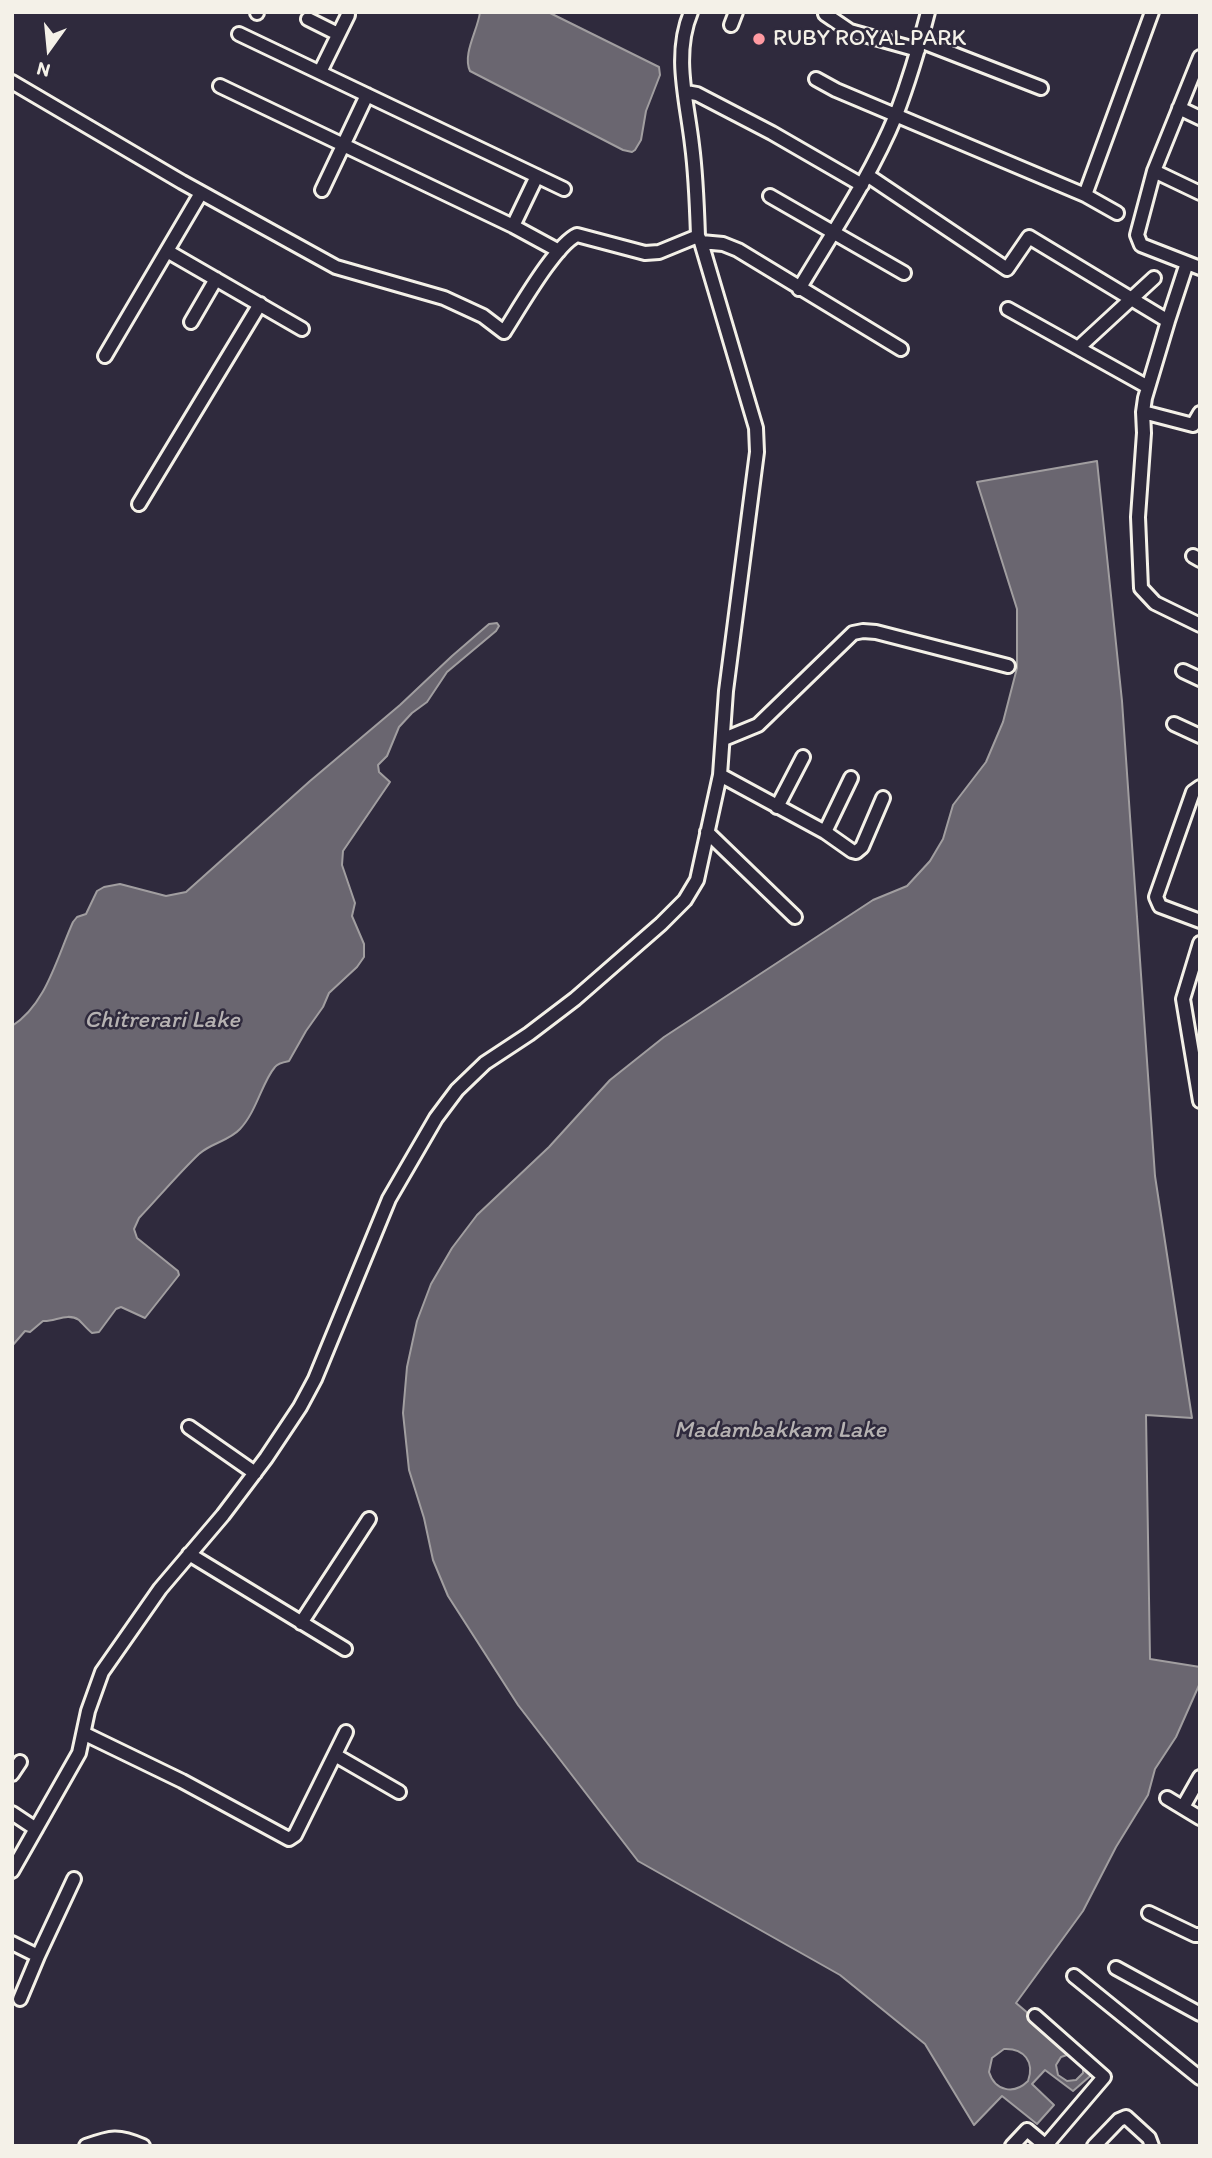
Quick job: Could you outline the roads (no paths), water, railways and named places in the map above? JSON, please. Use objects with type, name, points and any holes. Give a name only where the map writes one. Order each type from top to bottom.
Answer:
[{"type":"street","points":[[12,1871],[79,1753],[88,1711],[102,1672],[160,1589],[223,1515],[300,1407],[315,1379],[389,1199],[436,1118],[472,1074],[575,999],[661,924],[685,900],[701,870],[720,775],[726,691],[757,452],[756,428],[700,239],[681,57],[683,30],[691,12]]},
{"type":"street","points":[[731,25],[736,12]]},
{"type":"street","points":[[799,289],[864,180],[895,115],[928,12]]},
{"type":"street","points":[[1085,195],[1152,12]]},
{"type":"street","points":[[825,14],[850,31],[919,45],[1041,88]]},
{"type":"street","points":[[320,72],[348,15]]},
{"type":"street","points":[[308,19],[338,34]]},
{"type":"street","points":[[239,34],[564,188]]},
{"type":"street","points":[[1200,57],[1154,170],[1137,235],[1141,245],[1194,266],[1168,321],[1143,412],[1138,517],[1141,588],[1155,603],[1200,625]]},
{"type":"street","points":[[816,79],[836,90],[1085,195],[1117,213]]},
{"type":"street","points":[[12,82],[201,193],[336,267],[444,298],[484,316],[504,331],[570,238],[577,235],[645,253],[659,252],[700,239],[737,250],[901,349]]},
{"type":"street","points":[[220,86],[513,226],[559,251]]},
{"type":"street","points":[[686,92],[698,94],[864,180],[1007,269],[1028,237],[1168,321]]},
{"type":"street","points":[[322,190],[367,95]]},
{"type":"street","points":[[1179,108],[1200,118]]},
{"type":"street","points":[[1154,170],[1200,193]]},
{"type":"street","points":[[513,226],[537,176]]},
{"type":"street","points":[[105,356],[201,193]]},
{"type":"street","points":[[770,196],[904,273]]},
{"type":"street","points":[[167,251],[302,329]]},
{"type":"street","points":[[1079,348],[1154,278]]},
{"type":"street","points":[[191,322],[216,279]]},
{"type":"street","points":[[139,504],[260,304]]},
{"type":"street","points":[[1007,309],[1148,387]]},
{"type":"street","points":[[1143,412],[1198,423]]},
{"type":"street","points":[[723,739],[758,725],[853,633],[876,632],[1008,666]]},
{"type":"street","points":[[1183,671],[1200,679]]},
{"type":"street","points":[[1174,724],[1200,736]]},
{"type":"street","points":[[777,807],[803,757]]},
{"type":"street","points":[[720,775],[825,832],[856,852],[862,847],[883,798]]},
{"type":"street","points":[[825,832],[851,778]]},
{"type":"street","points":[[1200,787],[1194,792],[1156,897],[1160,906],[1200,922]]},
{"type":"street","points":[[707,832],[795,917]]},
{"type":"street","points":[[1199,1093],[1194,1024],[1183,999],[1200,943]]},
{"type":"street","points":[[189,1427],[255,1472]]},
{"type":"street","points":[[301,1623],[369,1519]]},
{"type":"street","points":[[189,1554],[345,1649]]},
{"type":"street","points":[[85,1734],[182,1781],[286,1838],[295,1835],[346,1732]]},
{"type":"street","points":[[335,1755],[399,1792]]},
{"type":"street","points":[[12,1774],[20,1762]]},
{"type":"street","points":[[1183,1807],[1200,1777]]},
{"type":"street","points":[[1167,1798],[1200,1818]]},
{"type":"street","points":[[12,1814],[36,1829]]},
{"type":"street","points":[[20,1999],[74,1879]]},
{"type":"street","points":[[1149,1913],[1200,1935]]},
{"type":"street","points":[[12,1943],[38,1956]]},
{"type":"street","points":[[1116,1968],[1200,2014]]},
{"type":"street","points":[[1074,1976],[1200,2078]]},
{"type":"street","points":[[1012,2146],[1027,2130],[1046,2146],[1104,2077],[1035,2017]]},
{"type":"street","points":[[1094,2146],[1119,2120],[1126,2117],[1149,2138],[1153,2146]]},
{"type":"street","points":[[86,2146],[110,2137],[121,2137],[143,2146]]},
{"type":"water","points":[[480,12],[548,12],[659,67],[660,75],[646,111],[641,140],[635,150],[623,150],[470,71],[469,50]]},
{"type":"water","name":"Madambakkam Lake","points":[[1097,461],[1122,701],[1155,1176],[1192,1418],[1146,1415],[1150,1659],[1200,1667],[1200,1683],[1176,1737],[1155,1769],[1148,1795],[1116,1847],[1083,1911],[1016,2003],[1096,2071],[1073,2091],[1045,2070],[1032,2084],[1054,2105],[1037,2124],[1002,2096],[974,2125],[925,2044],[840,1975],[638,1861],[518,1705],[448,1596],[433,1560],[424,1518],[409,1470],[403,1413],[407,1367],[417,1321],[431,1284],[452,1248],[477,1215],[549,1147],[610,1080],[664,1037],[873,900],[907,886],[930,861],[943,839],[953,805],[986,762],[1003,722],[1017,668],[1017,609],[977,482]],"holes":[[[1004,2049],[1017,2051],[1029,2062],[1028,2081],[1017,2088],[1000,2087],[989,2072],[992,2058]],[[1070,2054],[1083,2065],[1083,2073],[1076,2080],[1067,2081],[1058,2075],[1056,2065],[1061,2057]]]},
{"type":"water","name":"Chitrerari Lake","points":[[497,623],[499,626],[496,631],[447,672],[427,702],[399,727],[387,756],[378,765],[379,772],[390,782],[343,851],[342,865],[355,903],[352,916],[364,944],[364,957],[329,993],[289,1061],[278,1065],[270,1073],[251,1114],[240,1129],[199,1154],[139,1218],[134,1229],[137,1238],[178,1271],[179,1275],[145,1318],[121,1307],[116,1309],[99,1332],[92,1333],[74,1318],[43,1321],[30,1332],[25,1331],[12,1346],[12,1026],[34,1006],[42,993],[73,922],[77,917],[86,914],[97,891],[104,887],[120,884],[166,896],[186,892],[400,705],[452,656],[489,624]]},
{"type":"place","name":"RUBY ROYAL PARK","points":[[759,39]]}]
